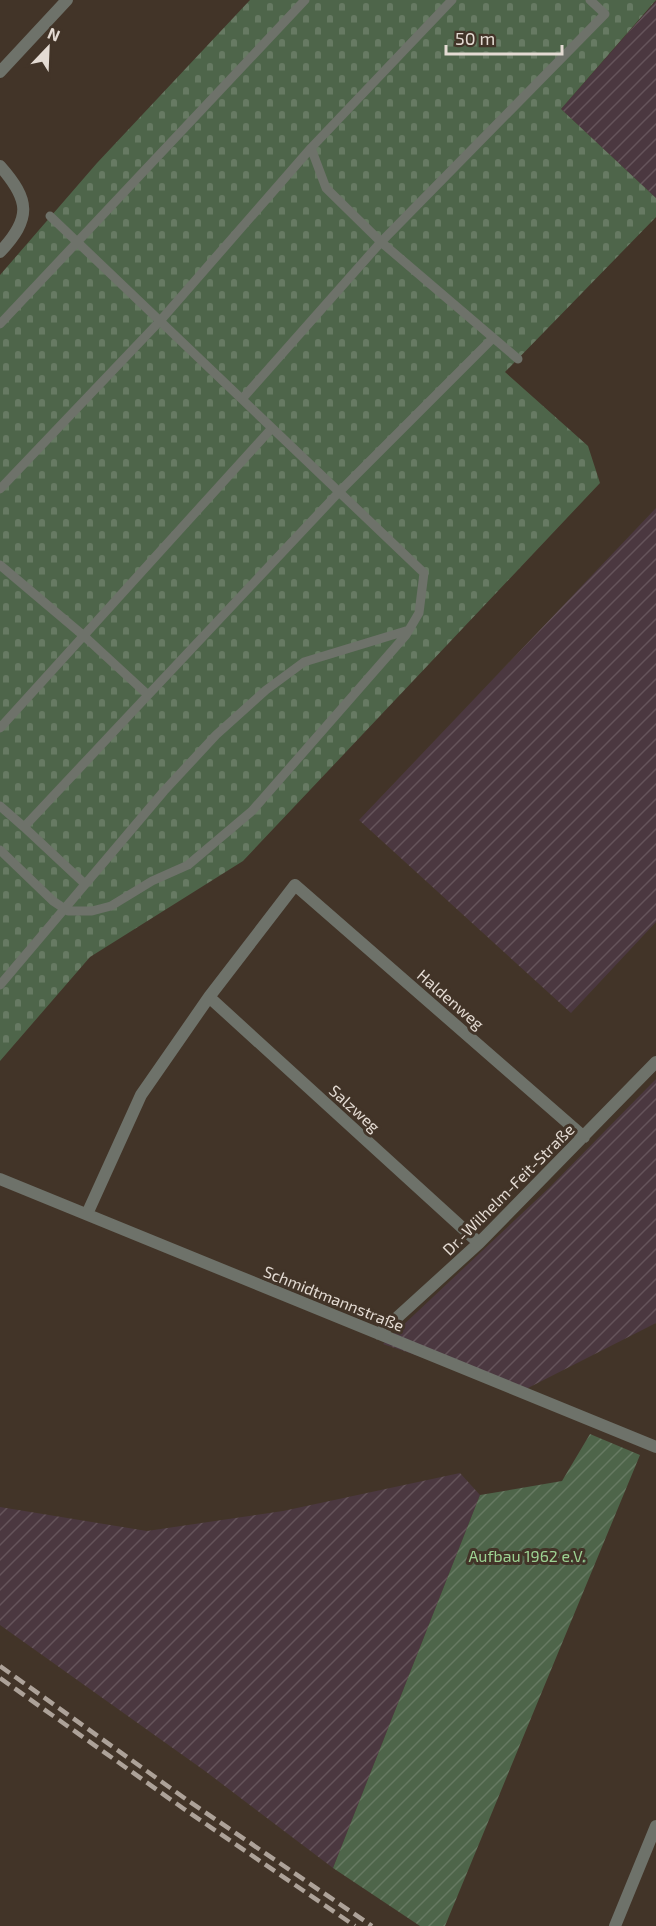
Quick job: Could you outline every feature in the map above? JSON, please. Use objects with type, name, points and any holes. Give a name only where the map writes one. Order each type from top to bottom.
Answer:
[{"type":"street","points":[[0,72],[67,0]]},
{"type":"street","points":[[0,324],[305,0]]},
{"type":"street","points":[[0,489],[160,321],[311,148],[452,0]]},
{"type":"street","points":[[242,399],[381,242],[605,14],[590,0]]},
{"type":"street","points":[[311,148],[326,188],[381,242],[518,359]]},
{"type":"street","points":[[0,166],[16,184],[21,196],[22,219],[14,235],[0,252]]},
{"type":"street","points":[[0,851],[53,901],[68,911],[92,911],[111,906],[152,881],[188,866],[252,811],[409,630],[419,613],[424,573],[50,216]]},
{"type":"street","points":[[24,827],[339,492],[493,338]]},
{"type":"street","points":[[0,728],[272,428]]},
{"type":"street","points":[[0,565],[84,636],[148,695]]},
{"type":"street","points":[[0,985],[164,791],[208,743],[266,690],[304,662],[409,630]]},
{"type":"street","points":[[0,806],[86,884]]},
{"type":"street","name":"Haldenweg","points":[[209,997],[295,885],[585,1137]]},
{"type":"street","points":[[87,1214],[141,1095],[209,997]]},
{"type":"street","name":"Salzweg","points":[[209,997],[479,1243]]},
{"type":"street","name":"Dr.-Wilhelm-Feit-Straße","points":[[379,1334],[479,1243],[656,1062]]},
{"type":"street","name":"Schmidtmannstraße","points":[[0,1179],[656,1447]]},
{"type":"street","points":[[615,1926],[656,1826]]},
{"type":"shaded area","points":[[656,1],[656,198],[561,109]]},
{"type":"shaded area","points":[[656,508],[656,922],[571,1013],[359,820]]},
{"type":"shaded area","points":[[656,1079],[656,1323],[522,1391],[383,1344],[549,1188]]},
{"type":"shaded area","points":[[460,1473],[480,1495],[333,1868],[205,1771],[0,1625],[0,1507],[147,1531],[283,1511]]},
{"type":"green space","points":[[250,0],[656,0],[561,109],[656,198],[656,217],[505,372],[588,446],[600,483],[243,861],[90,957],[0,1061],[0,275],[97,163]]},
{"type":"green space","name":"Aufbau 1962 e.V.","points":[[590,1434],[640,1455],[445,1926],[420,1926],[333,1868],[480,1495],[562,1481]]},
{"type":"railway","points":[[0,1666],[190,1802],[372,1926]]},
{"type":"railway","points":[[0,1678],[184,1809],[355,1926]]}]
